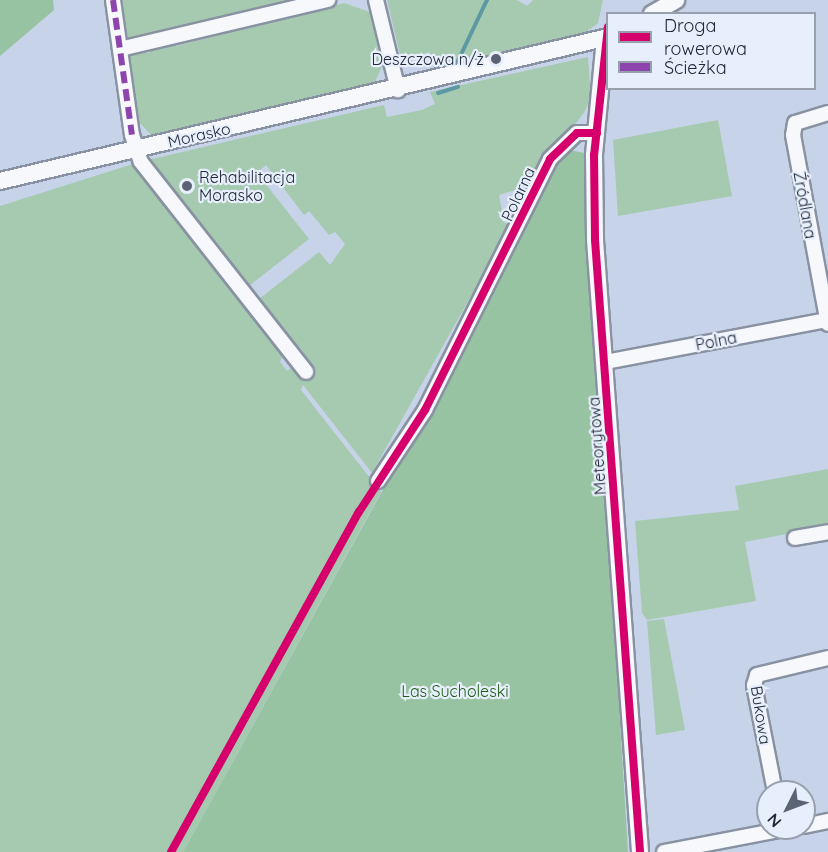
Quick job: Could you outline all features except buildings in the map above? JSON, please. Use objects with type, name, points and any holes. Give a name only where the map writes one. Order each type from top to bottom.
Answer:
[{"type":"street","points":[[113,0],[136,149],[306,372]]},
{"type":"street","points":[[120,48],[328,0]]},
{"type":"street","points":[[376,0],[398,90]]},
{"type":"street","points":[[655,12],[676,0]]},
{"type":"street","name":"Morasko","points":[[0,181],[398,90],[606,38]]},
{"type":"street","name":"Meteorytowa","points":[[606,38],[597,133],[595,240],[640,852]]},
{"type":"street","name":"Źródlana","points":[[828,113],[795,123],[793,135],[828,321]]},
{"type":"street","name":"Polarna","points":[[378,481],[425,410],[550,159],[571,136],[597,133]]},
{"type":"street","name":"Polna","points":[[605,362],[828,321]]},
{"type":"street","points":[[795,538],[828,532]]},
{"type":"street","name":"Bukowa","points":[[773,780],[754,685],[757,675],[828,658]]},
{"type":"street","points":[[664,852],[756,834]]},
{"type":"green space","points":[[0,0],[53,0],[54,10],[0,56]]},
{"type":"green space","points":[[117,0],[308,0],[126,41]]},
{"type":"green space","points":[[387,0],[517,0],[527,6],[533,0],[603,0],[598,23],[577,39],[456,70],[434,69],[430,52],[401,59]]},
{"type":"green space","points":[[344,3],[370,12],[382,67],[375,82],[152,136],[138,121],[128,52],[149,53],[155,46],[174,41],[176,46]]},
{"type":"green space","points":[[588,57],[591,98],[585,111],[531,185],[499,195],[504,222],[510,226],[372,473],[303,385],[301,390],[381,492],[183,852],[0,852],[0,206],[136,163],[284,352],[280,362],[287,371],[295,365],[306,379],[313,366],[259,299],[319,252],[330,265],[345,244],[335,232],[329,235],[309,211],[304,215],[266,165],[257,173],[309,239],[249,286],[148,160],[384,105],[387,117],[422,110],[435,104],[430,92]]},
{"type":"green space","points":[[718,120],[732,196],[618,216],[613,140]]},
{"type":"green space","name":"Las Sucholeski","points":[[563,149],[585,153],[628,852],[183,852],[497,283]]},
{"type":"green space","points":[[828,469],[828,526],[745,542],[756,601],[647,620],[642,613],[635,521],[739,510],[735,486]]},
{"type":"green space","points":[[664,619],[685,730],[656,735],[647,621]]},
{"type":"waterway","points":[[456,65],[487,0]]},
{"type":"waterway","points":[[438,93],[458,87]]},
{"type":"marked path","points":[[113,0],[132,135]]},
{"type":"cycle path","points":[[606,45],[594,155],[595,240],[640,852]]},
{"type":"cycle path","points":[[171,852],[359,512],[425,410],[550,159],[577,133],[597,133]]},
{"type":"place","name":"Deszczowa n/ż","points":[[496,59]]},
{"type":"place","name":"Rehabilitacja Morasko","points":[[187,186]]}]
